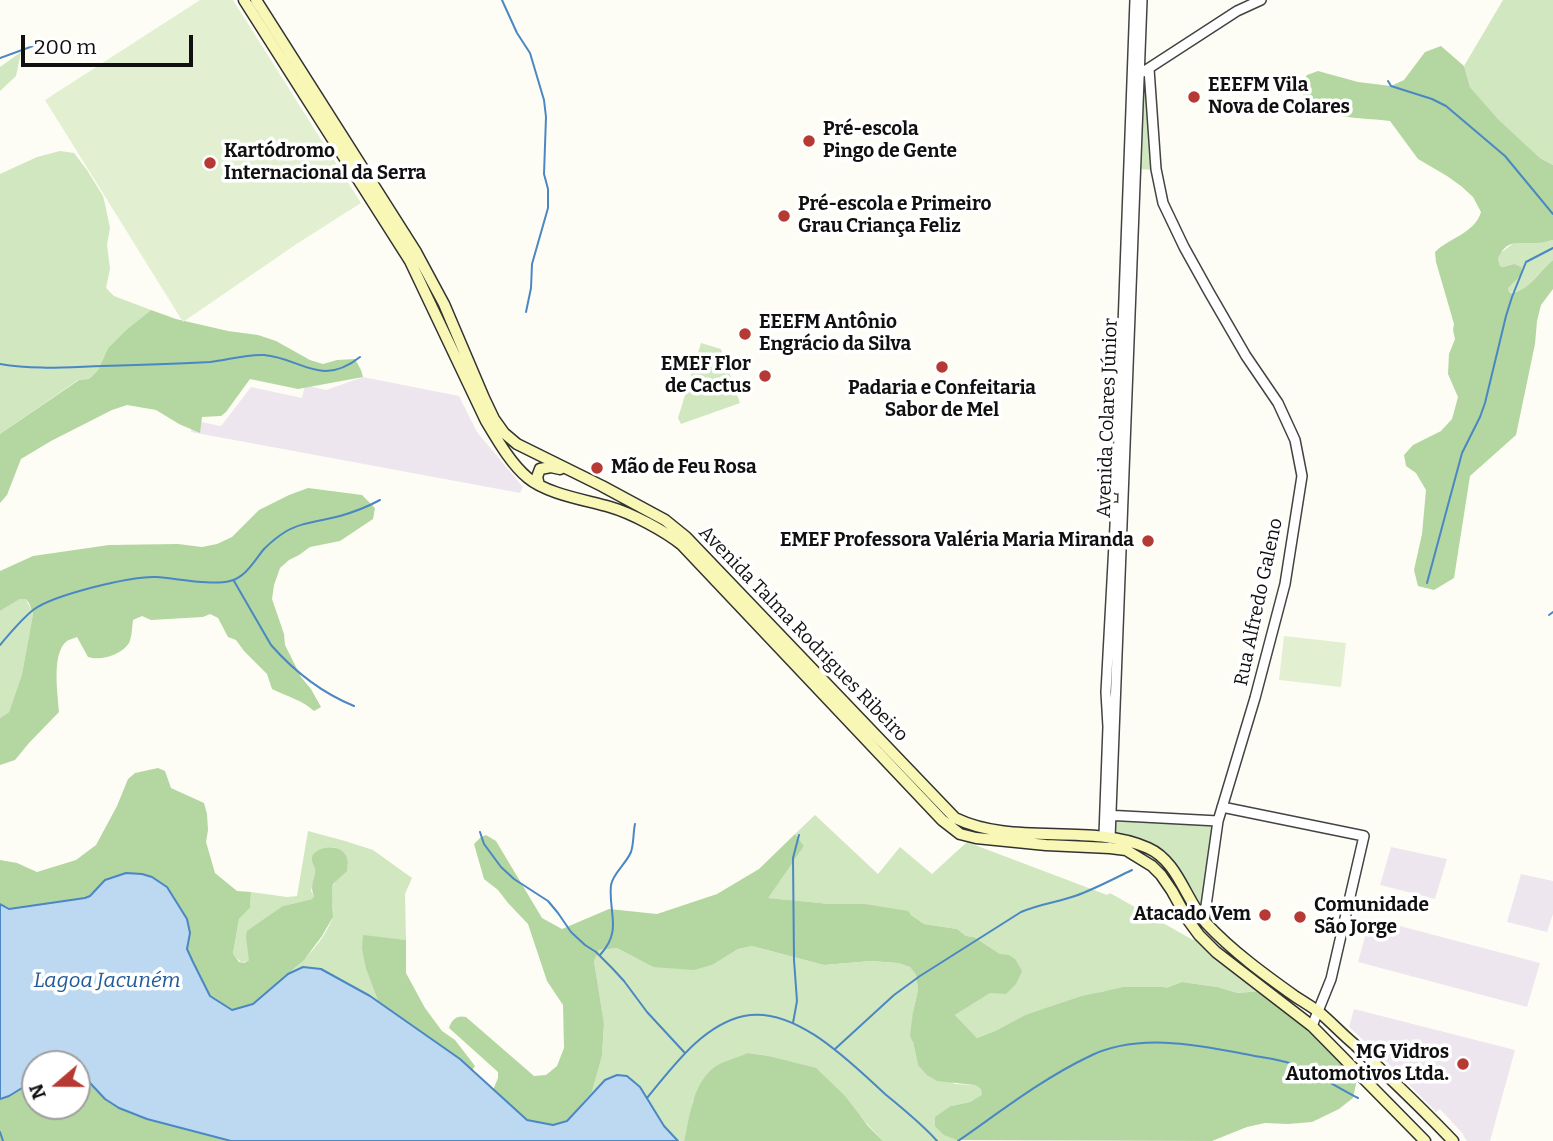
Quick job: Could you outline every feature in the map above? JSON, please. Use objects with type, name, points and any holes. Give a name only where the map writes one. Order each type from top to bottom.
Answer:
[{"type":"main road","name":"Avenida Talma Rodrigues Ribeiro","points":[[244,0],[410,261],[486,421],[522,472],[538,485],[612,507],[659,529],[682,545],[942,820],[960,834],[1046,845],[1126,850],[1152,866],[1172,891],[1199,935],[1312,1026],[1425,1141]]},
{"type":"main road","name":"Avenida Talma Rodrigues Ribeiro","points":[[256,0],[416,251],[444,304],[494,419],[504,433],[517,443],[665,520],[686,537],[955,817],[976,826],[1007,831],[1107,837],[1150,849],[1159,855],[1182,882],[1204,920],[1220,936],[1246,959],[1319,1012],[1404,1090],[1453,1141]]},
{"type":"main road","points":[[538,485],[540,469],[551,467],[571,471]]},
{"type":"main road","points":[[588,502],[599,495],[602,486]]},
{"type":"street","name":"Avenida Colares Júnior","points":[[1135,0],[1136,76]]},
{"type":"street","name":"Avenida Colares Júnior","points":[[1107,837],[1115,721],[1136,76],[1142,0]]},
{"type":"street","points":[[1136,76],[1237,10],[1261,0]]},
{"type":"street","name":"Rua Alfredo Galeno","points":[[1149,69],[1156,169],[1163,203],[1209,292],[1246,356],[1278,403],[1295,440],[1302,477],[1285,584],[1255,698],[1218,821],[1204,920]]},
{"type":"street","points":[[1223,807],[1364,836],[1332,974],[1312,1026]]},
{"type":"street","points":[[1107,815],[1218,821]]},
{"type":"shaded area","points":[[363,377],[459,396],[477,432],[523,487],[520,493],[191,432],[192,420],[221,426],[251,387],[302,398],[305,385],[326,390]]},
{"type":"shaded area","points":[[1391,847],[1447,859],[1435,899],[1380,885]]},
{"type":"shaded area","points":[[1521,874],[1553,881],[1553,914],[1547,932],[1507,922]]},
{"type":"shaded area","points":[[1370,918],[1540,963],[1527,1007],[1358,962]]},
{"type":"shaded area","points":[[1354,1009],[1515,1050],[1490,1141],[1467,1141],[1440,1109],[1436,1112],[1349,1027]]},
{"type":"green space","name":"Kartódromo Internacional da Serra","points":[[200,0],[233,0],[361,203],[183,322],[45,100]]},
{"type":"green space","points":[[1503,0],[1553,0],[1553,165],[1540,158],[1498,119],[1470,87],[1464,66]]},
{"type":"green space","points":[[1441,46],[1464,66],[1470,87],[1498,119],[1540,158],[1553,165],[1553,240],[1509,245],[1498,259],[1500,266],[1514,264],[1521,267],[1519,277],[1508,288],[1512,293],[1530,284],[1553,260],[1553,289],[1541,305],[1516,435],[1470,476],[1454,578],[1434,590],[1418,586],[1414,570],[1422,534],[1426,490],[1416,473],[1406,466],[1404,455],[1413,445],[1441,431],[1452,419],[1458,397],[1448,374],[1449,354],[1455,339],[1454,324],[1435,252],[1468,230],[1481,212],[1473,197],[1461,186],[1418,159],[1390,121],[1348,117],[1316,109],[1305,100],[1301,84],[1307,75],[1318,71],[1358,82],[1391,86],[1404,80],[1425,52]]},
{"type":"green space","points":[[21,52],[16,76],[0,91],[0,67]]},
{"type":"green space","points":[[1143,79],[1146,80],[1153,170],[1140,169]]},
{"type":"green space","points":[[60,151],[74,153],[103,196],[110,228],[107,245],[110,269],[106,288],[114,296],[151,310],[108,348],[98,370],[89,379],[78,380],[0,434],[0,174],[37,157]]},
{"type":"green space","points":[[1553,240],[1553,260],[1528,285],[1516,292],[1509,292],[1514,264],[1500,266],[1500,253],[1514,243]]},
{"type":"green space","points":[[151,310],[176,319],[258,335],[323,364],[355,359],[363,377],[298,389],[250,379],[221,416],[202,417],[200,433],[156,410],[127,405],[112,410],[21,459],[7,495],[0,503],[0,434],[79,380],[89,379],[98,370],[108,348]]},
{"type":"green space","points":[[701,343],[721,349],[740,403],[681,424],[678,418]]},
{"type":"green space","points":[[308,488],[362,495],[375,508],[373,519],[340,541],[310,547],[289,560],[280,568],[274,585],[272,599],[285,645],[301,677],[321,707],[314,711],[300,701],[272,689],[267,674],[236,640],[228,637],[218,618],[210,614],[203,617],[151,620],[142,616],[133,620],[129,643],[110,656],[88,657],[77,637],[67,641],[62,647],[57,664],[59,712],[15,760],[0,765],[0,718],[9,712],[22,674],[33,614],[26,599],[20,599],[0,611],[0,571],[33,556],[109,545],[178,544],[202,547],[217,544],[232,537],[259,510]]},
{"type":"green space","points":[[20,599],[26,599],[33,614],[22,674],[9,712],[0,718],[0,611]]},
{"type":"green space","points":[[1284,636],[1346,643],[1341,687],[1279,680]]},
{"type":"green space","points":[[158,768],[165,771],[171,788],[204,803],[208,830],[206,842],[215,873],[237,891],[251,892],[250,908],[239,919],[233,954],[239,962],[249,960],[247,931],[283,906],[312,899],[315,872],[312,860],[318,850],[339,849],[348,860],[347,871],[333,884],[333,917],[322,936],[304,960],[253,1004],[232,1010],[210,996],[187,949],[190,933],[167,887],[152,877],[126,873],[105,880],[85,898],[9,909],[0,904],[0,860],[17,863],[37,872],[76,860],[96,845],[128,779],[135,773]]},
{"type":"green space","points":[[815,815],[878,874],[900,847],[932,874],[967,842],[1107,895],[1110,893],[1193,940],[1201,939],[1261,991],[1238,993],[1182,982],[1166,988],[1104,991],[1025,1015],[977,1038],[955,1015],[991,992],[1000,954],[957,929],[924,924],[911,915],[865,904],[830,904],[767,898],[804,846],[795,834]]},
{"type":"green space","points":[[1111,819],[1215,825],[1200,909],[1161,855],[1110,837]]},
{"type":"green space","points":[[308,831],[373,850],[412,878],[405,894],[406,940],[363,936],[366,969],[378,1001],[303,967],[288,974],[313,949],[332,919],[333,886],[348,865],[334,847],[317,851],[312,860],[316,871],[311,891],[314,896],[312,899],[283,906],[249,956],[249,960],[242,963],[233,955],[239,919],[250,908],[251,892],[297,896]]},
{"type":"green space","points":[[795,834],[804,846],[768,898],[830,904],[865,904],[908,911],[924,924],[957,929],[1000,954],[1015,959],[1022,971],[1016,984],[1006,994],[990,993],[955,1015],[977,1038],[1025,1015],[1082,996],[1124,987],[1166,988],[1182,982],[1238,993],[1261,991],[1346,1061],[1358,1075],[1353,1098],[1339,1109],[1312,1122],[1265,1123],[1212,1141],[957,1140],[944,1135],[935,1126],[935,1117],[951,1106],[970,1102],[982,1095],[981,1089],[975,1085],[937,1081],[918,1065],[910,1036],[918,990],[916,975],[910,967],[898,963],[871,961],[824,965],[752,946],[738,949],[714,964],[694,970],[653,967],[617,948],[599,950],[594,961],[604,1024],[602,1056],[592,1092],[567,1120],[553,1125],[526,1120],[493,1090],[498,1072],[449,1028],[455,1018],[466,1017],[534,1076],[546,1075],[557,1066],[564,1048],[563,1005],[547,981],[528,924],[498,890],[484,879],[474,844],[481,837],[486,835],[496,841],[542,918],[562,929],[609,909],[657,914],[717,894],[759,869]]},
{"type":"green space","points":[[363,935],[406,940],[406,973],[425,1008],[442,1031],[455,1040],[475,1066],[472,1070],[378,1001],[366,969],[362,948]]},
{"type":"green space","points":[[752,946],[824,965],[871,961],[898,963],[910,967],[916,975],[918,990],[913,1012],[913,1042],[918,1065],[955,1084],[975,1085],[981,1089],[983,1095],[970,1102],[951,1106],[957,1140],[960,1141],[883,1141],[816,1069],[748,1053],[693,1100],[684,1141],[678,1141],[664,1126],[640,1087],[592,1092],[602,1056],[604,1025],[594,961],[599,950],[617,948],[653,967],[714,964],[738,949]]},
{"type":"green space","points":[[748,1053],[816,1068],[845,1096],[883,1141],[684,1141],[693,1102],[705,1076],[720,1064]]},
{"type":"green space","points":[[91,1084],[105,1099],[119,1108],[147,1119],[231,1141],[0,1141],[0,1099],[21,1089],[21,1120],[91,1120]]},
{"type":"water","name":"Lagoa Jacuném","points":[[126,873],[142,874],[167,887],[187,919],[190,933],[187,949],[210,996],[232,1010],[253,1004],[288,974],[303,967],[321,969],[370,996],[460,1059],[527,1120],[553,1125],[567,1121],[605,1080],[617,1075],[627,1076],[640,1087],[664,1126],[678,1141],[231,1141],[147,1119],[119,1108],[105,1099],[91,1084],[91,1050],[21,1050],[21,1089],[0,1099],[0,904],[9,909],[85,898],[105,880]]},
{"type":"waterway","points":[[502,0],[517,33],[530,53],[544,100],[546,117],[544,174],[548,189],[548,208],[532,264],[526,312]]},
{"type":"waterway","points":[[0,58],[33,46]]},
{"type":"waterway","points":[[1388,81],[1391,86],[1446,106],[1505,156],[1553,214]]},
{"type":"waterway","points":[[1427,583],[1462,453],[1485,403],[1512,297],[1526,262],[1553,248]]},
{"type":"waterway","points":[[0,364],[51,368],[210,362],[264,355],[322,371],[346,366],[360,357]]},
{"type":"waterway","points":[[0,645],[33,610],[57,598],[144,578],[213,583],[230,581],[245,572],[264,549],[285,532],[350,513],[380,500]]},
{"type":"waterway","points":[[234,581],[271,645],[280,655],[320,688],[354,706]]},
{"type":"waterway","points":[[1549,615],[1553,612]]},
{"type":"waterway","points":[[600,955],[607,946],[613,929],[611,885],[631,852],[635,824]]},
{"type":"waterway","points":[[480,832],[484,844],[501,867],[514,879],[548,901],[571,932],[612,968],[684,1052]]},
{"type":"waterway","points":[[793,1023],[797,1001],[793,858],[799,835]]},
{"type":"waterway","points":[[835,1049],[894,995],[1021,912],[1069,898],[1132,870]]},
{"type":"waterway","points":[[647,1098],[701,1038],[729,1021],[744,1016],[763,1015],[783,1019],[821,1039],[937,1141]]},
{"type":"waterway","points":[[958,1141],[1054,1075],[1107,1049],[1127,1045],[1189,1045],[1282,1061],[1309,1071],[1358,1098]]},
{"type":"waterway","points":[[0,1132],[3,1141]]},
{"type":"place","name":"EEEFM Vila Nova de Colares","points":[[1194,97]]},
{"type":"place","name":"Pré-escola Pingo de Gente","points":[[809,141]]},
{"type":"place","name":"Kartódromo Internacional da Serra","points":[[210,163]]},
{"type":"place","name":"Pré-escola e Primeiro Grau Criança Feliz","points":[[784,216]]},
{"type":"place","name":"EEEFM Antônio Engrácio da Silva","points":[[745,334]]},
{"type":"place","name":"Padaria e Confeitaria Sabor de Mel","points":[[942,367]]},
{"type":"place","name":"EMEF Flor de Cactus","points":[[765,376]]},
{"type":"place","name":"Mão de Feu Rosa","points":[[597,468]]},
{"type":"place","name":"EMEF Professora Valéria Maria Miranda","points":[[1148,541]]},
{"type":"place","name":"Atacado Vem","points":[[1265,915]]},
{"type":"place","name":"Comunidade São Jorge","points":[[1300,917]]},
{"type":"place","name":"MG Vidros Automotivos Ltda.","points":[[1463,1064]]}]
